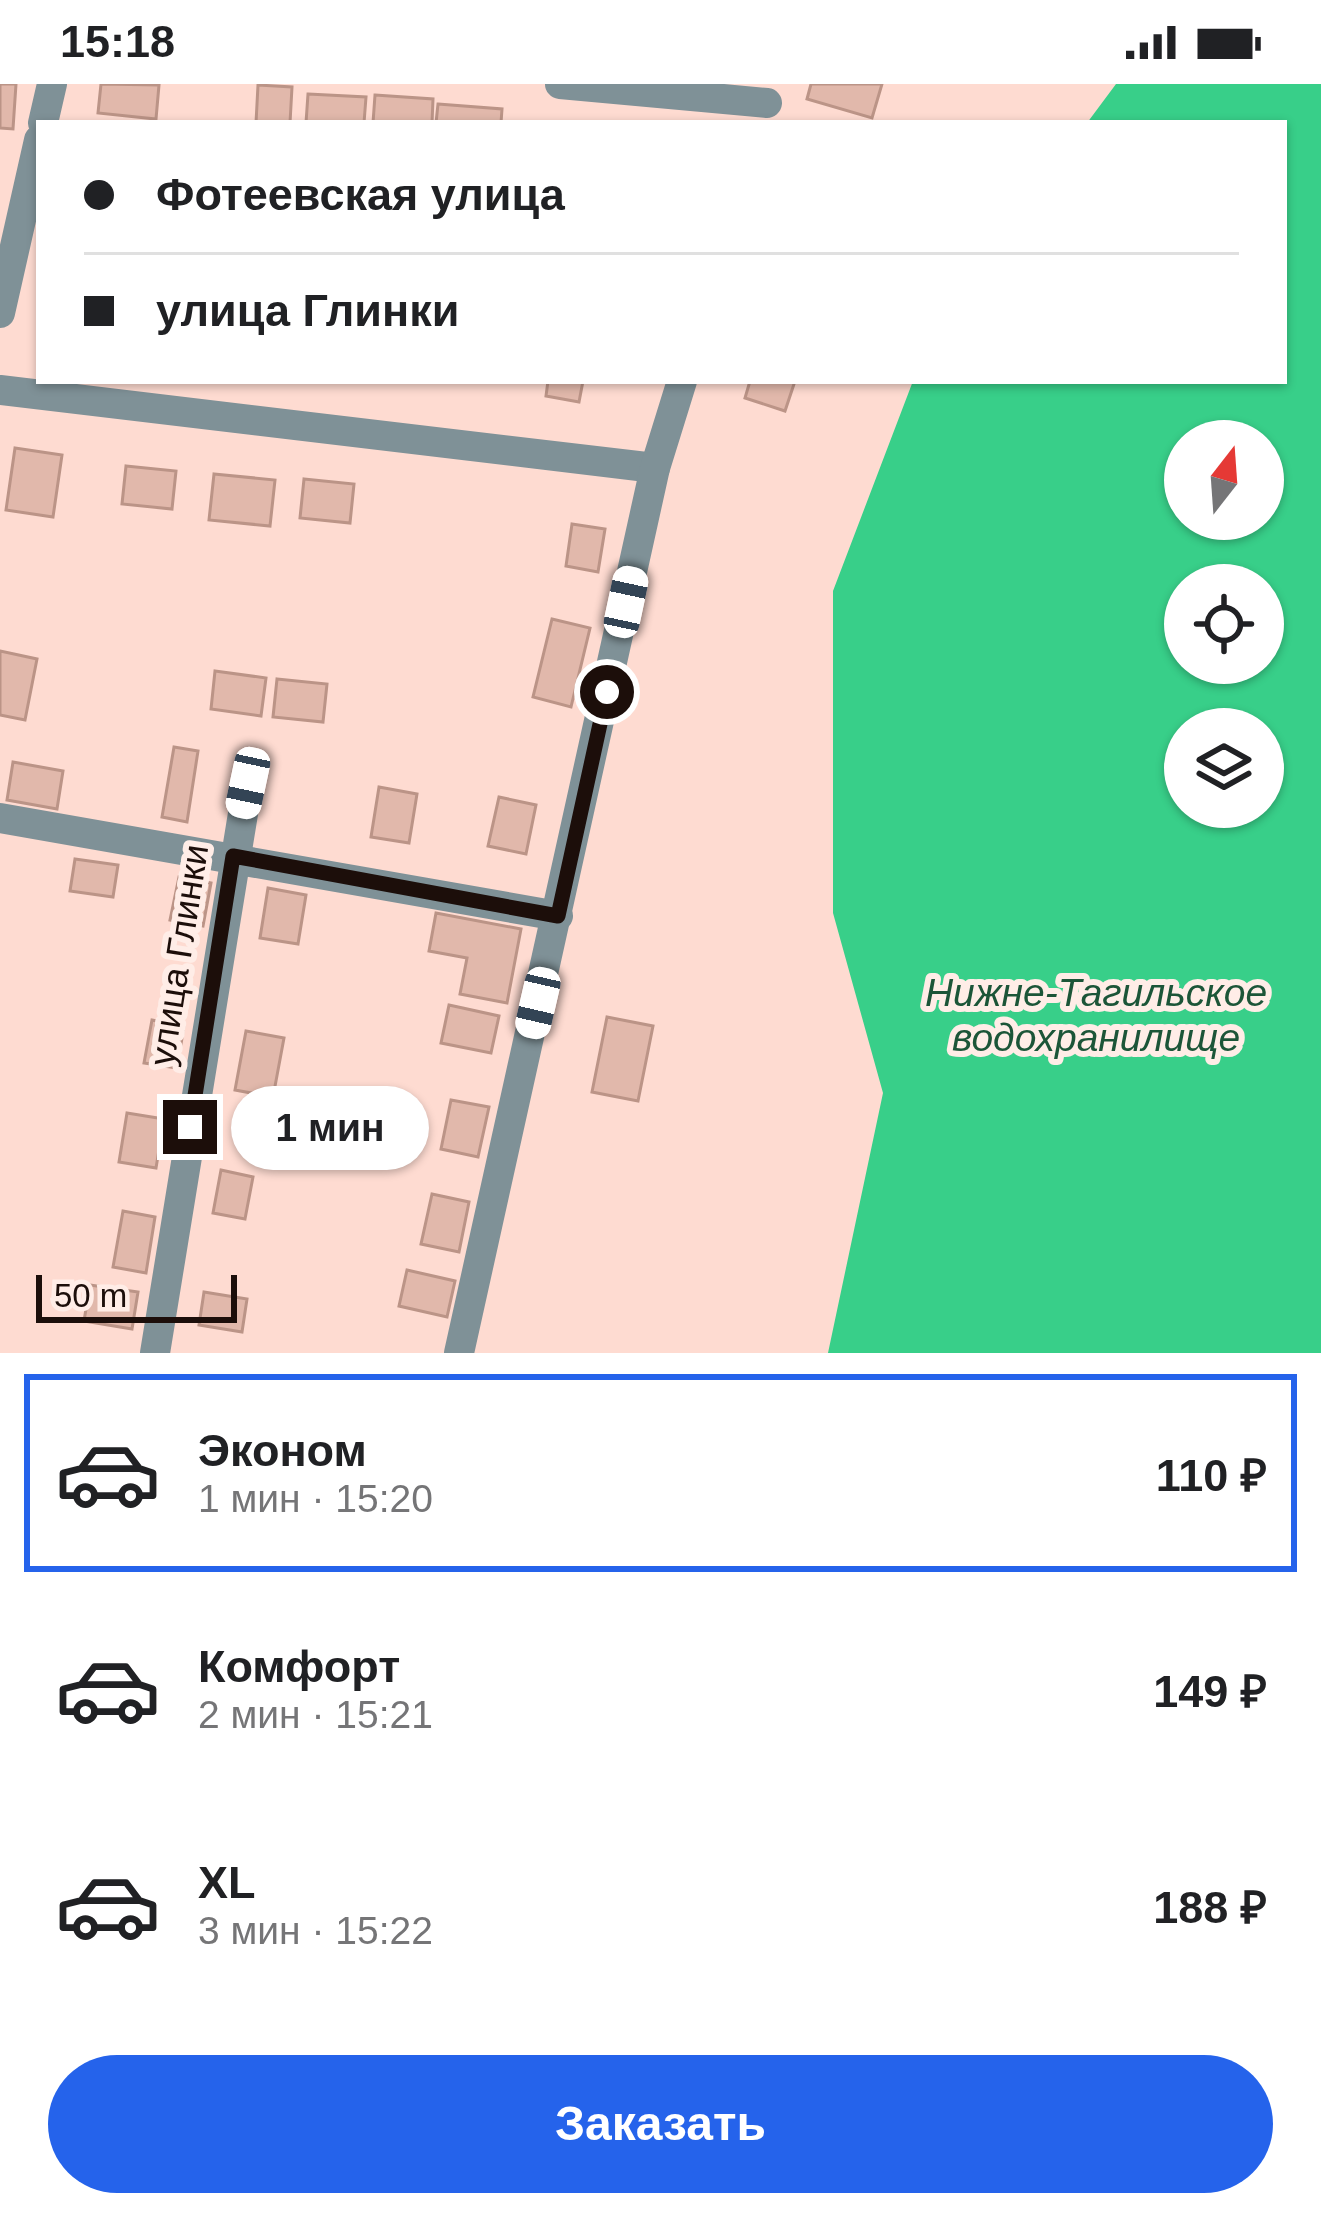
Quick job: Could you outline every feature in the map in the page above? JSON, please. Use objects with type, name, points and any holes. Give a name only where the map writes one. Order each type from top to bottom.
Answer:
[{"type":"street","points":[[44,120],[52,84]]},
{"type":"street","points":[[560,84],[767,104]]},
{"type":"street","points":[[0,313],[36,153]]},
{"type":"street","points":[[459,1353],[656,468],[681,384]]},
{"type":"street","points":[[0,390],[656,468]]},
{"type":"street","name":"улица Глинки","points":[[155,1353],[248,783]]},
{"type":"street","points":[[0,818],[558,916]]},
{"type":"water","name":"Нижне-Тагильское водохранилище","points":[[1116,84],[1321,84],[1321,1353],[828,1353],[883,1093],[833,913],[833,591],[912,384],[1287,384],[1287,120],[1089,120]]},
{"type":"building","points":[[0,84],[16,84],[13,129],[0,128]]},
{"type":"building","points":[[101,84],[159,85],[156,119],[98,113]]},
{"type":"building","points":[[811,84],[882,84],[872,118],[807,99]]},
{"type":"building","points":[[258,85],[292,87],[290,120],[256,120]]},
{"type":"building","points":[[308,94],[366,97],[364,120],[306,120]]},
{"type":"building","points":[[375,95],[433,99],[432,120],[373,120]]},
{"type":"building","points":[[438,104],[502,109],[501,120],[436,120]]},
{"type":"building","points":[[548,384],[582,384],[579,402],[546,396]]},
{"type":"building","points":[[749,384],[794,384],[785,411],[745,398]]},
{"type":"building","points":[[15,448],[62,455],[53,517],[6,510]]},
{"type":"building","points":[[126,466],[176,471],[172,509],[122,504]]},
{"type":"building","points":[[214,474],[275,480],[270,526],[209,520]]},
{"type":"building","points":[[304,479],[354,484],[350,523],[300,518]]},
{"type":"building","points":[[572,524],[605,529],[598,572],[566,566]]},
{"type":"building","points":[[552,619],[590,628],[571,707],[533,697]]},
{"type":"building","points":[[0,651],[37,659],[25,720],[0,715]]},
{"type":"building","points":[[215,671],[266,678],[261,716],[211,709]]},
{"type":"building","points":[[277,679],[327,684],[323,722],[273,717]]},
{"type":"building","points":[[174,747],[198,751],[187,822],[162,817]]},
{"type":"building","points":[[13,762],[63,771],[57,809],[7,800]]},
{"type":"building","points":[[379,787],[417,794],[409,843],[371,837]]},
{"type":"building","points":[[499,797],[536,805],[526,854],[488,846]]},
{"type":"building","points":[[75,859],[118,865],[113,897],[70,891]]},
{"type":"building","points":[[179,877],[211,883],[203,926],[170,920]]},
{"type":"building","points":[[268,888],[306,895],[298,944],[260,938]]},
{"type":"building","points":[[436,913],[521,929],[507,1003],[460,994],[467,958],[429,951]]},
{"type":"building","points":[[449,1005],[499,1016],[491,1053],[441,1043]]},
{"type":"building","points":[[607,1017],[653,1026],[638,1101],[592,1092]]},
{"type":"building","points":[[152,1020],[184,1026],[177,1068],[144,1063]]},
{"type":"building","points":[[246,1031],[284,1038],[273,1097],[235,1090]]},
{"type":"building","points":[[451,1100],[489,1107],[478,1157],[441,1149]]},
{"type":"building","points":[[127,1113],[164,1119],[156,1168],[119,1162]]},
{"type":"building","points":[[221,1170],[253,1177],[245,1219],[213,1213]]},
{"type":"building","points":[[432,1194],[469,1202],[459,1252],[421,1244]]},
{"type":"building","points":[[123,1211],[155,1217],[146,1273],[113,1267]]},
{"type":"building","points":[[407,1270],[455,1281],[447,1317],[399,1306]]},
{"type":"building","points":[[90,1285],[138,1292],[132,1329],[84,1321]]},
{"type":"building","points":[[204,1292],[247,1299],[242,1332],[199,1325]]},
{"type":"route","points":[[190,1127],[233,856],[558,916],[607,692]]}]
